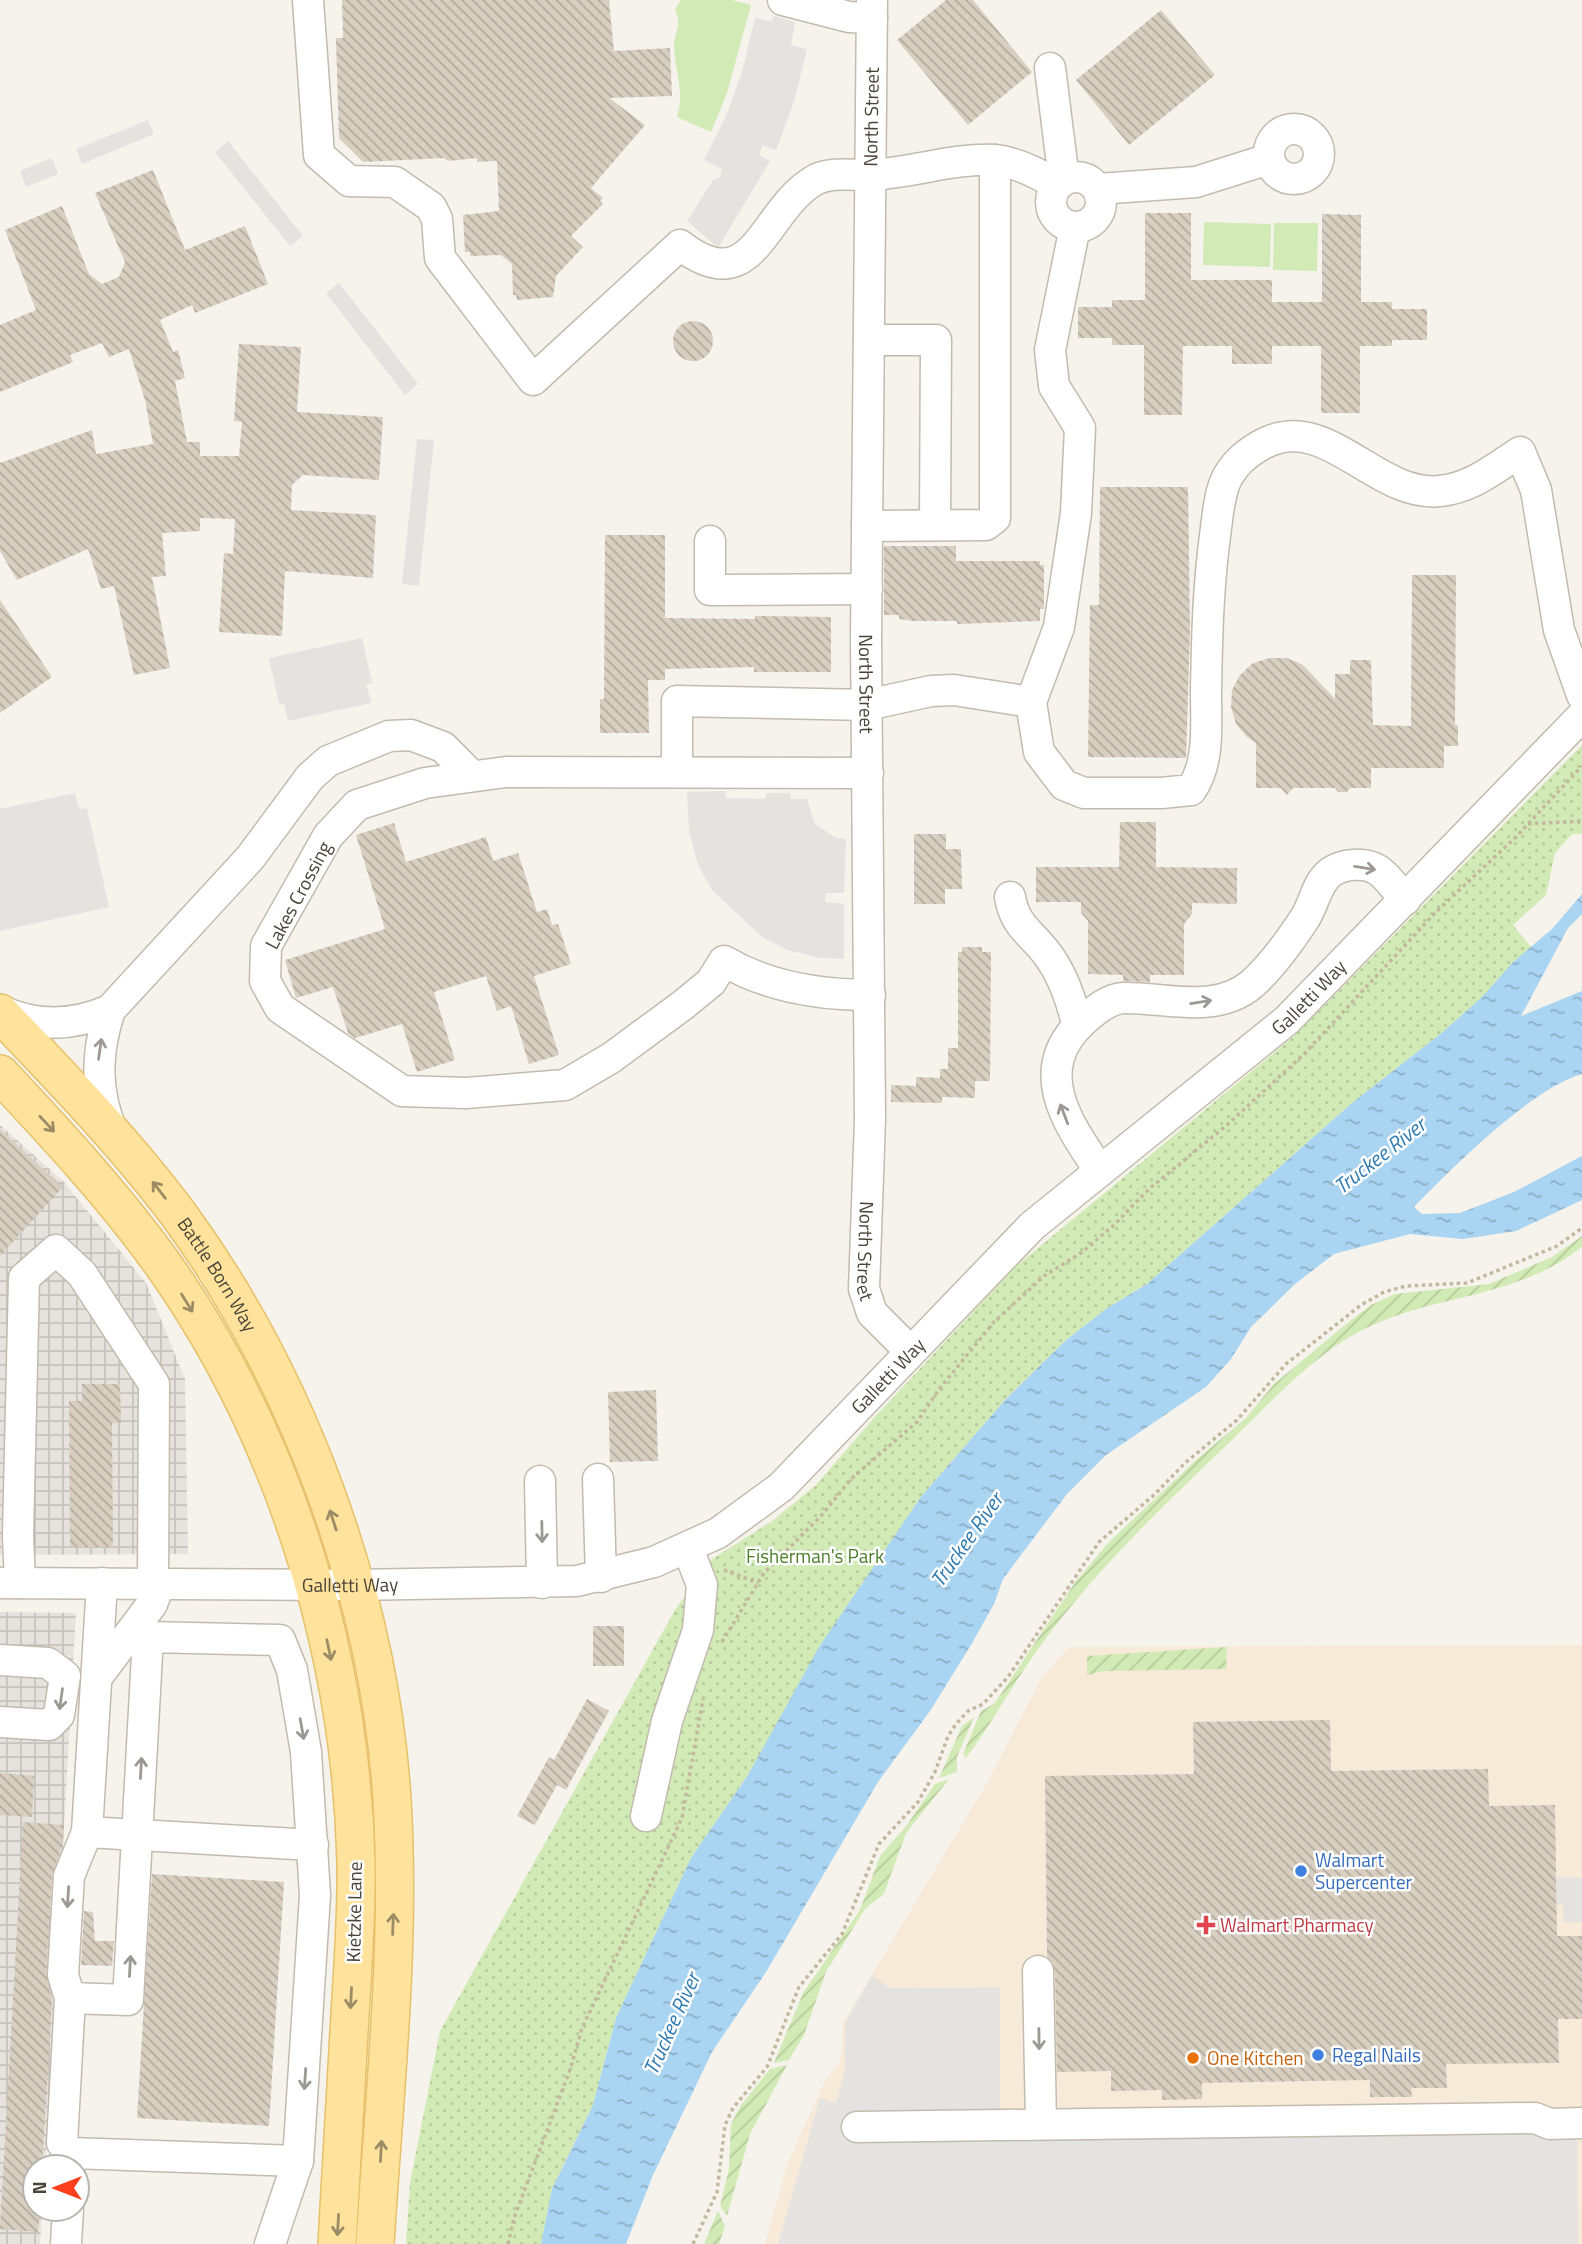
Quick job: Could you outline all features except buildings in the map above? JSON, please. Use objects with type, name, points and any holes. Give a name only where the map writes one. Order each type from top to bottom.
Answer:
[{"type":"main road","name":"Battle Born Way","points":[[0,1012],[113,1135],[193,1235],[258,1340],[306,1444],[353,1585]]},
{"type":"main road","name":"Battle Born Way","points":[[0,1074],[118,1204],[162,1264],[202,1327],[256,1428],[315,1583]]},
{"type":"main road","name":"Kietzke Lane","points":[[315,1583],[348,1751],[356,1863],[337,2244]]},
{"type":"main road","name":"Kietzke Lane","points":[[353,1585],[372,1658],[389,1766],[395,1878],[375,2244]]},
{"type":"street","points":[[308,0],[318,155],[349,181],[395,182],[431,207],[437,219],[440,258],[533,380],[680,245],[700,260],[713,265],[728,264],[743,258],[805,187],[826,176],[871,175],[965,161],[995,160],[1032,169],[1061,182],[1081,177],[1098,189],[1102,201],[1097,217],[1083,227],[1074,228],[1055,215],[1051,200],[1061,182],[1050,68]]},
{"type":"street","points":[[783,0],[849,17],[872,9]]},
{"type":"street","name":"North Street","points":[[872,9],[867,526],[870,995],[864,1289],[872,1312],[910,1351]]},
{"type":"street","points":[[1098,189],[1196,182],[1269,159]]},
{"type":"street","points":[[867,526],[986,526],[995,518],[995,160]]},
{"type":"street","points":[[1074,228],[1050,350],[1054,386],[1080,428],[1076,513],[1059,627],[1031,702],[1040,752],[1064,785],[1083,793],[1161,793],[1191,790],[1203,774],[1207,596],[1218,517],[1227,478],[1243,455],[1289,434],[1307,437],[1338,450],[1410,489],[1439,491],[1483,478],[1529,445],[1559,630],[1582,695]]},
{"type":"street","points":[[869,340],[936,340],[934,525]]},
{"type":"street","points":[[710,541],[710,590],[867,589]]},
{"type":"street","points":[[677,772],[677,701],[867,705],[932,691],[954,690],[1031,702]]},
{"type":"street","name":"Galletti Way","points":[[10,1583],[542,1583],[601,1577],[692,1560],[718,1533],[781,1487],[1032,1226],[1287,1020],[1582,716]]},
{"type":"street","points":[[113,1135],[101,1098],[99,1078],[100,1042],[110,1010],[250,858],[310,777],[328,761],[389,736],[411,734],[443,747],[472,776]]},
{"type":"street","name":"Lakes Crossing","points":[[868,774],[506,772],[425,783],[358,805],[328,836],[266,946],[265,981],[280,1007],[402,1091],[467,1093],[565,1085],[611,1058],[683,1005],[711,982],[724,961],[742,971],[796,989],[870,995]]},
{"type":"street","points":[[1100,1171],[1070,1129],[1059,1102],[1057,1085],[1061,1054],[1066,1040],[1078,1026],[1106,1003],[1121,998],[1192,1004],[1224,998],[1250,985],[1306,916],[1329,873],[1346,866],[1364,865],[1378,870],[1405,900]]},
{"type":"street","points":[[1010,897],[1013,914],[1048,954],[1068,989],[1078,1026]]},
{"type":"street","points":[[0,1012],[26,1021],[57,1024],[76,1022],[110,1010]]},
{"type":"street","points":[[10,1583],[18,1536],[24,1278],[56,1250],[82,1274],[154,1384],[157,1582],[152,1604],[97,1677]]},
{"type":"street","points":[[598,1479],[601,1577]]},
{"type":"street","points":[[540,1480],[542,1583]]},
{"type":"street","points":[[646,1816],[667,1721],[698,1630],[702,1585],[692,1560]]},
{"type":"street","points":[[67,2153],[62,2143],[70,1998],[63,1975],[69,1875],[87,1832],[102,1583]]},
{"type":"street","points":[[70,1998],[128,2000],[148,1637],[280,1640],[292,1671],[306,1752],[313,1845],[313,1954],[298,2161],[270,2244]]},
{"type":"street","points":[[0,1660],[48,1663],[65,1675],[59,1715],[49,1725],[0,1722]]},
{"type":"street","points":[[87,1832],[313,1845]]},
{"type":"street","points":[[1038,1971],[1041,2124]]},
{"type":"street","points":[[857,2127],[1535,2118],[1550,2123],[1582,2123]]},
{"type":"street","points":[[91,2160],[298,2161]]},
{"type":"street","points":[[66,2244],[67,2223]]},
{"type":"path","points":[[720,1645],[758,1583],[821,1516],[851,1479],[917,1422],[940,1388],[994,1322],[1044,1276],[1081,1253],[1113,1226],[1149,1189],[1227,1125],[1304,1054],[1388,967],[1436,912],[1528,824],[1582,766]]},
{"type":"path","points":[[1528,824],[1582,821]]},
{"type":"path","points":[[693,2244],[717,2193],[729,2116],[745,2091],[767,2067],[799,1987],[842,1934],[879,1844],[918,1801],[935,1772],[956,1724],[968,1711],[984,1704],[1001,1685],[1099,1542],[1154,1495],[1185,1463],[1237,1420],[1286,1364],[1361,1305],[1384,1292],[1406,1286],[1467,1283],[1557,1246],[1582,1228]]},
{"type":"path","points":[[692,1560],[730,1570],[758,1583]]},
{"type":"path","points":[[508,2244],[518,2206],[571,2067],[582,2028],[682,1818],[703,1697]]},
{"type":"shaded area","points":[[774,16],[795,22],[791,45],[807,49],[794,102],[776,150],[762,145],[759,155],[770,161],[718,248],[687,221],[713,180],[720,177],[722,169],[704,160],[726,116],[742,72],[755,18],[772,21]]},
{"type":"shaded area","points":[[148,120],[154,134],[82,164],[76,149]]},
{"type":"shaded area","points":[[228,141],[303,236],[290,246],[215,152]]},
{"type":"shaded area","points":[[52,158],[58,174],[26,187],[20,171]]},
{"type":"shaded area","points":[[339,283],[418,384],[405,395],[326,293]]},
{"type":"shaded area","points":[[417,439],[434,440],[419,586],[402,584]]},
{"type":"shaded area","points":[[362,638],[372,683],[366,684],[371,703],[288,721],[284,703],[279,704],[269,658]]},
{"type":"shaded area","points":[[725,791],[726,798],[765,799],[767,793],[790,793],[791,799],[807,799],[815,824],[836,838],[846,839],[844,893],[826,893],[825,902],[844,904],[844,959],[820,958],[788,950],[762,937],[712,890],[698,865],[689,831],[687,792]]},
{"type":"shaded area","points":[[75,793],[79,809],[87,808],[109,907],[0,931],[0,809]]},
{"type":"shaded area","points":[[0,1125],[63,1181],[146,1283],[185,1379],[188,1554],[0,1555]]},
{"type":"shaded area","points":[[0,1612],[76,1613],[46,2153],[21,2153],[21,2223],[41,2223],[40,2244],[0,2244]]},
{"type":"shaded area","points":[[1582,1645],[1582,2244],[765,2244],[787,2164],[823,2085],[841,2059],[843,2023],[987,1783],[1042,1677],[1069,1647]]},
{"type":"shaded area","points":[[1557,1877],[1582,1878],[1582,1922],[1563,1922],[1563,1905],[1557,1905]]},
{"type":"shaded area","points":[[872,1976],[890,1988],[1000,1987],[1000,2113],[1577,2114],[1578,2244],[778,2244],[820,2098],[836,2103],[845,2070],[845,2023]]},
{"type":"green space","points":[[681,0],[732,0],[751,5],[727,93],[711,132],[677,117],[680,99],[674,47],[678,24],[675,10]]},
{"type":"green space","points":[[1204,222],[1271,224],[1270,267],[1203,265]]},
{"type":"green space","points":[[1274,223],[1318,223],[1317,271],[1273,270]]},
{"type":"green space","name":"Fisherman's Park","points":[[1582,745],[1582,834],[1572,834],[1555,853],[1546,895],[1513,925],[1531,947],[1484,996],[1443,1032],[1352,1103],[1147,1284],[1106,1309],[1065,1341],[1005,1400],[921,1497],[844,1611],[748,1775],[691,1858],[616,2018],[593,2105],[552,2189],[541,2244],[406,2244],[410,2183],[440,2031],[675,1610],[711,1560],[772,1521],[815,1486],[873,1419],[1015,1267],[1293,1037]]},
{"type":"green space","points":[[1582,1236],[1582,1247],[1555,1265],[1497,1288],[1407,1312],[1377,1323],[1348,1338],[1302,1373],[1104,1568],[1036,1652],[966,1758],[963,1754],[981,1711],[995,1703],[1076,1581],[1109,1542],[1196,1460],[1246,1418],[1274,1384],[1371,1305],[1395,1294],[1489,1284],[1552,1257]]},
{"type":"green space","points":[[1227,1647],[1226,1669],[1104,1671],[1087,1675],[1087,1656]]},
{"type":"green space","points":[[974,1717],[957,1757],[957,1772],[939,1778],[962,1726]]},
{"type":"green space","points":[[949,1779],[906,1833],[884,1894],[865,1909],[826,1972],[804,2035],[789,2060],[774,2063],[803,1993],[860,1910],[880,1856],[907,1825],[935,1784]]},
{"type":"green space","points":[[787,2065],[750,2134],[727,2216],[720,2206],[729,2169],[731,2124],[741,2105],[770,2069]]},
{"type":"green space","points":[[718,2211],[725,2226],[719,2244],[704,2244]]},
{"type":"water","name":"Truckee River","points":[[1582,894],[1582,914],[1568,928],[1521,1016],[1582,991],[1582,1074],[1540,1095],[1493,1131],[1414,1207],[1422,1214],[1460,1213],[1514,1192],[1582,1156],[1582,1200],[1516,1231],[1463,1239],[1410,1234],[1334,1254],[1295,1284],[1251,1327],[1231,1359],[1206,1387],[1106,1455],[1067,1494],[1003,1579],[994,1604],[971,1645],[930,1711],[878,1782],[766,1972],[712,2052],[653,2175],[626,2244],[541,2244],[552,2189],[593,2105],[616,2018],[691,1858],[748,1775],[819,1647],[921,1497],[1005,1400],[1065,1341],[1106,1309],[1147,1284],[1352,1103],[1443,1032],[1483,996],[1513,962],[1552,929]]},
{"type":"place","name":"Walmart Supercenter","points":[[1301,1871]]},
{"type":"place","name":"Walmart Pharmacy","points":[[1206,1925]]},
{"type":"place","name":"Regal Nails","points":[[1318,2055]]},
{"type":"place","name":"One Kitchen","points":[[1193,2058]]}]
